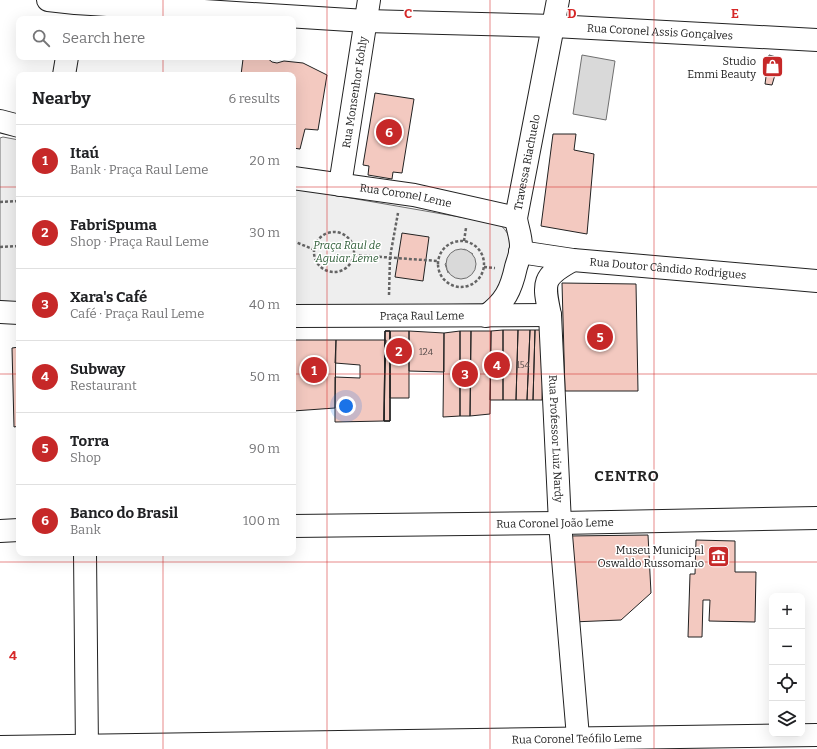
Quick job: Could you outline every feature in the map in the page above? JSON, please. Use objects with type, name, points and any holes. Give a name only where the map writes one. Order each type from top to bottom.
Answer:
[{"type":"street","name":"Rua Coronel Assis Gonçalves","points":[[48,0],[74,7],[368,10],[554,26],[817,40]]},
{"type":"street","name":"Travessa Riachuelo","points":[[486,316],[499,306],[510,289],[520,252],[521,244],[516,218],[558,0]]},
{"type":"street","name":"Rua Monsenhor Kohly","points":[[340,185],[368,10]]},
{"type":"street","points":[[64,72],[66,60]]},
{"type":"street","points":[[0,121],[16,125]]},
{"type":"street","name":"Rua Coronel Leme","points":[[296,178],[414,195],[516,218]]},
{"type":"street","name":"Rua Doutor Cândido Rodrigues","points":[[520,252],[573,260],[817,281]]},
{"type":"street","name":"Rua Professor Luiz Nardy","points":[[573,260],[556,269],[548,280],[546,286],[550,315],[560,523],[579,744]]},
{"type":"street","points":[[0,312],[16,313]]},
{"type":"street","name":"Praça Raul Leme","points":[[296,316],[550,315]]},
{"type":"street","name":"Rua Coronel João Leme","points":[[296,526],[817,518]]},
{"type":"street","points":[[0,531],[16,530]]},
{"type":"street","points":[[85,556],[87,747]]},
{"type":"street","name":"Rua Coronel Teófilo Leme","points":[[0,747],[579,744],[817,735]]},
{"type":"path","points":[[0,202],[16,201]]},
{"type":"path","points":[[389,298],[390,257],[399,206]]},
{"type":"path","points":[[464,241],[466,226]]},
{"type":"path","points":[[337,232],[348,238],[354,248],[354,255],[348,267],[342,271],[336,272],[329,271],[318,263],[315,257],[315,250],[316,244],[320,239],[331,233],[337,232]]},
{"type":"path","points":[[468,241],[481,251],[484,259],[484,267],[478,280],[465,287],[458,287],[445,281],[440,275],[438,260],[440,253],[445,246],[452,242],[468,241]]},
{"type":"path","points":[[296,242],[315,250]]},
{"type":"path","points":[[0,247],[16,246]]},
{"type":"path","points":[[354,255],[438,260]]},
{"type":"green space","points":[[3,137],[16,139],[16,302],[0,301],[0,138]]},
{"type":"green space","name":"Praça Raul de Aguiar Leme","points":[[296,189],[500,224],[506,231],[510,241],[506,271],[500,288],[494,295],[482,304],[296,307]],"holes":[[[464,249],[473,254],[448,273],[445,264]]]},
{"type":"shaded area","points":[[582,55],[615,61],[606,120],[573,114]]},
{"type":"shaded area","points":[[461,249],[472,253],[476,264],[472,275],[461,279],[450,275],[446,264],[450,253]]},
{"type":"building","points":[[769,55],[780,58],[772,85],[765,84]]},
{"type":"building","points":[[243,60],[270,60],[277,63],[284,61],[303,63],[327,75],[318,130],[305,129],[300,149],[296,148],[296,72],[241,72]]},
{"type":"building","points":[[375,93],[414,99],[402,173],[393,172],[392,179],[368,175],[369,166],[363,165]]},
{"type":"building","points":[[553,134],[576,134],[574,150],[594,154],[587,234],[541,226]]},
{"type":"building","points":[[402,233],[429,237],[423,281],[395,277]]},
{"type":"building","points":[[562,283],[636,284],[638,391],[565,391]]},
{"type":"building","points":[[503,330],[503,400],[490,400],[491,331]]},
{"type":"building","points":[[503,330],[518,330],[516,400],[503,400]]},
{"type":"building","points":[[518,330],[530,330],[527,400],[516,400]]},
{"type":"building","points":[[530,330],[535,330],[533,400],[527,400]]},
{"type":"building","points":[[535,330],[544,330],[542,400],[533,400]]},
{"type":"building","points":[[385,331],[390,331],[390,421],[384,421]]},
{"type":"building","points":[[385,331],[390,331],[390,421],[384,421]]},
{"type":"building","points":[[385,331],[390,331],[390,421],[384,421]]},
{"type":"building","points":[[390,331],[409,331],[409,398],[390,398]]},
{"type":"building","points":[[409,331],[444,333],[444,372],[409,371]]},
{"type":"building","points":[[460,331],[460,416],[443,417],[444,333]]},
{"type":"building","points":[[460,331],[471,331],[470,416],[460,416]]},
{"type":"building","points":[[471,331],[491,331],[490,414],[470,416]]},
{"type":"building","points":[[296,340],[336,340],[335,408],[296,411]]},
{"type":"building","points":[[336,340],[386,340],[384,421],[335,422],[335,377],[360,378],[360,365],[335,363]]},
{"type":"building","points":[[16,347],[16,427],[14,427],[12,348]]},
{"type":"building","points":[[648,535],[651,593],[621,620],[572,622],[568,536]]},
{"type":"building","points":[[696,540],[735,541],[735,572],[756,572],[755,622],[709,621],[710,600],[703,600],[702,637],[688,637],[690,574],[695,574]]},
{"type":"place","name":"Studio Emmi Beauty","points":[[772,67]]},
{"type":"place","name":"Banco do Brasil","points":[[389,132]]},
{"type":"place","name":"Torra","points":[[600,337]]},
{"type":"place","name":"FabriSpuma","points":[[399,351]]},
{"type":"place","name":"Subway","points":[[497,365]]},
{"type":"place","name":"Itaú","points":[[314,370]]},
{"type":"place","name":"Xara's Café","points":[[465,374]]},
{"type":"place","name":"Museu Municipal Oswaldo Russomano","points":[[719,556]]},
{"type":"district","name":"CENTRO","points":[[627,476]]}]
